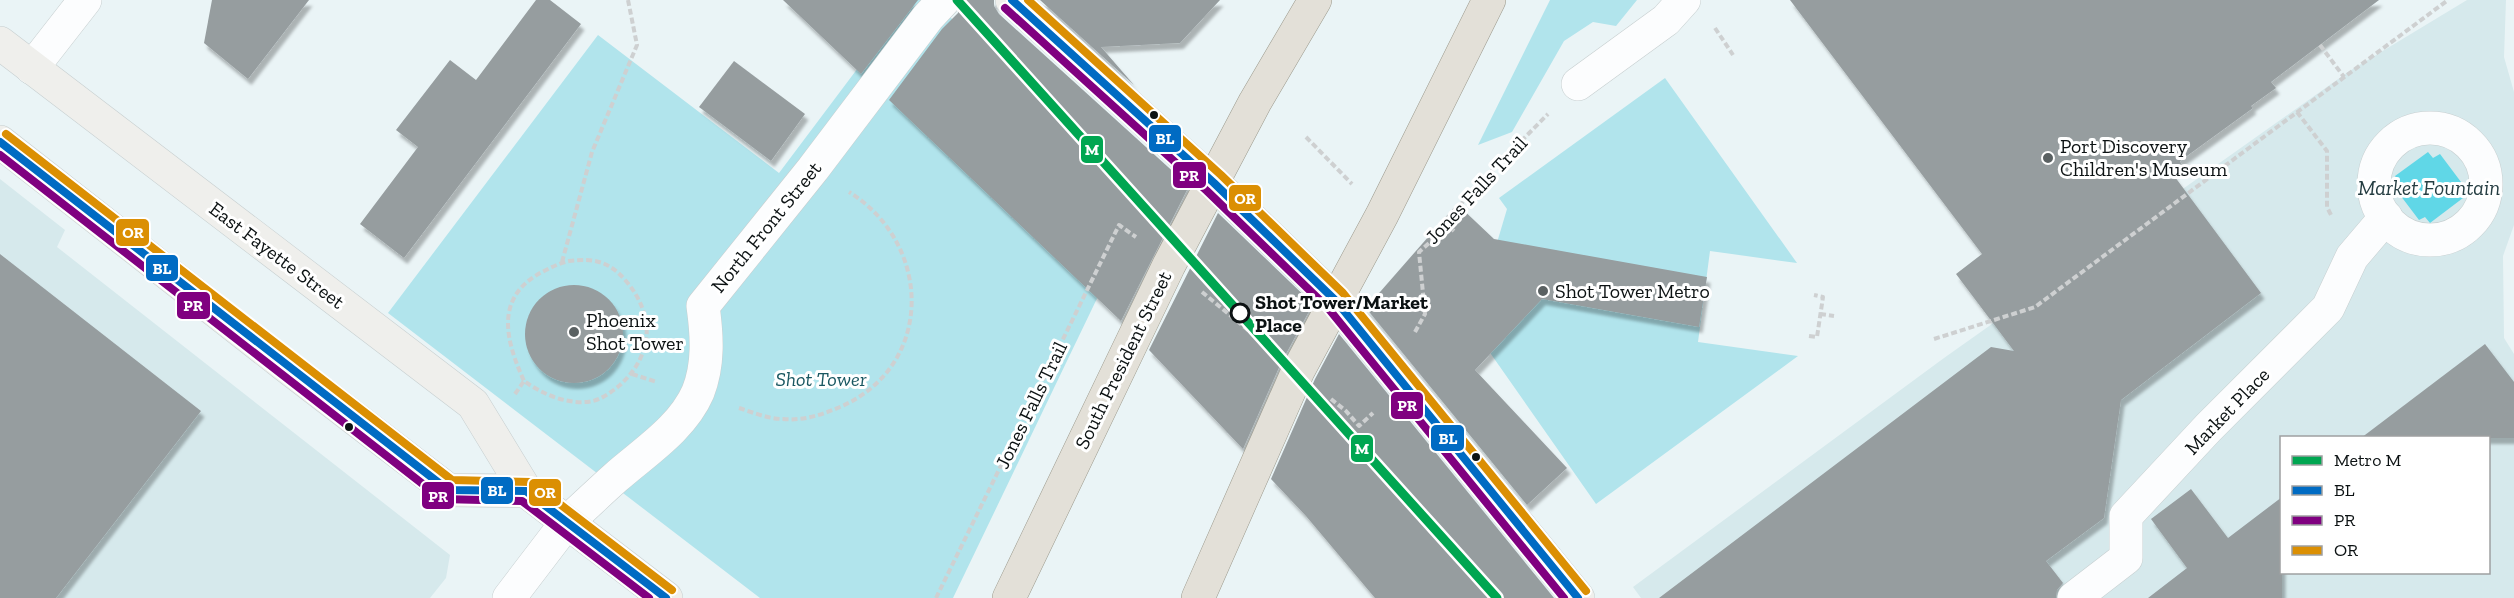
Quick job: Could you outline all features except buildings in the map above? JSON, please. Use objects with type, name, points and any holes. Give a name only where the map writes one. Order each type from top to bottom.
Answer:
[{"type":"main road","points":[[1012,0],[1214,183],[1336,301],[1578,598]]},
{"type":"main road","name":"South President Street","points":[[1009,598],[1169,265],[1255,102],[1315,0]]},
{"type":"main road","points":[[1198,598],[1298,371],[1382,215],[1489,0]]},
{"type":"main road","name":"East Fayette Street","points":[[0,44],[473,404],[526,491],[666,598]]},
{"type":"main road","points":[[0,142],[448,490],[526,491]]},
{"type":"street","points":[[32,68],[85,0]]},
{"type":"street","name":"North Front Street","points":[[508,598],[567,522],[649,450],[680,419],[697,394],[705,368],[708,339],[703,306],[813,169],[928,17],[944,0]]},
{"type":"street","points":[[1578,84],[1666,20],[1684,0]]},
{"type":"street","name":"Market Place","points":[[2074,598],[2126,558],[2126,516],[2208,428],[2328,308],[2352,256],[2386,217]]},
{"type":"path","points":[[562,262],[592,152],[637,45],[628,0]]},
{"type":"path","points":[[1935,339],[2036,307],[2448,0]]},
{"type":"path","points":[[2320,45],[2344,77]]},
{"type":"path","name":"Jones Falls Trail","points":[[1425,314],[1419,252],[1446,224],[1468,195],[1578,84]]},
{"type":"path","points":[[2297,112],[2328,151],[2327,207],[2352,256]]},
{"type":"path","points":[[1306,137],[1352,184]]},
{"type":"path","points":[[697,394],[782,420],[816,417],[851,402],[882,379],[901,350],[912,316],[912,285],[902,249],[883,219],[855,195],[813,169]]},
{"type":"path","points":[[1446,224],[1454,231]]},
{"type":"path","name":"Jones Falls Trail","points":[[936,598],[1119,225],[1131,233]]},
{"type":"path","points":[[591,258],[617,271],[638,296],[647,323],[645,351],[632,374],[613,391],[593,401],[571,401],[540,392],[524,381],[514,358],[507,330],[512,298],[534,276],[562,262],[591,258]]},
{"type":"path","points":[[1809,336],[1816,337],[1823,297],[1814,295]]},
{"type":"path","points":[[1217,304],[1258,338]]},
{"type":"path","points":[[1820,314],[1834,316]]},
{"type":"path","points":[[511,399],[524,381]]},
{"type":"path","points":[[1346,411],[1359,426],[1373,413]]},
{"type":"shaded area","points":[[2467,0],[2506,0],[2504,57],[2514,92],[2514,225],[2503,256],[2504,338],[2514,354],[2514,598],[1641,598],[1633,587],[1944,358],[2348,72]]},
{"type":"shaded area","points":[[0,179],[65,230],[57,247],[450,555],[446,578],[430,598],[0,598]]},
{"type":"green space","name":"Shot Tower","points":[[909,0],[933,0],[1141,207],[953,598],[760,598],[388,313],[598,35],[779,173]]},
{"type":"green space","points":[[1550,0],[1637,0],[1616,26],[1593,22],[1564,41],[1512,132],[1478,145]]},
{"type":"green space","points":[[1665,78],[1797,263],[1710,251],[1698,342],[1798,356],[1596,504],[1472,327],[1507,209],[1499,198]]},
{"type":"water","name":"Market Fountain","points":[[2428,152],[2433,158],[2440,154],[2464,186],[2458,191],[2463,198],[2430,223],[2425,217],[2419,220],[2394,187],[2400,183],[2395,176]]},
{"type":"metro line","name":"M","points":[[957,0],[1497,598]]},
{"type":"transit line","name":"BL","points":[[1012,0],[1214,183],[1336,301],[1578,598]]},
{"type":"transit line","name":"OR","points":[[1028,0],[1221,175],[1343,293],[1586,591]]},
{"type":"transit line","name":"PR","points":[[1005,8],[1207,191],[1328,308],[1564,598]]},
{"type":"transit line","name":"OR","points":[[6,134],[452,480],[531,482],[672,590]]},
{"type":"transit line","name":"BL","points":[[0,142],[448,490],[526,491],[666,598]]},
{"type":"transit line","name":"PR","points":[[0,155],[442,499],[522,501],[649,598]]},
{"type":"place","name":"Port Discovery Children's Museum","points":[[2048,158]]},
{"type":"place","name":"Shot Tower Metro","points":[[1543,291]]},
{"type":"place","name":"Shot Tower/Market Place","points":[[1240,313]]},
{"type":"place","name":"Phoenix Shot Tower","points":[[574,332]]}]
